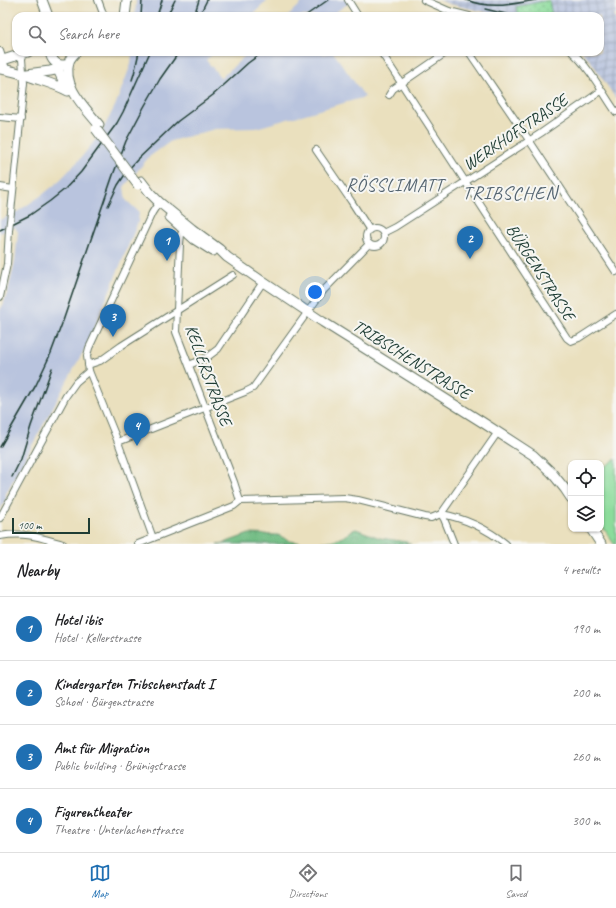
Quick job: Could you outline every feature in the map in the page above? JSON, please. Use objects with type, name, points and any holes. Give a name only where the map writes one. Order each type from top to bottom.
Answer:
[{"type":"street","points":[[42,0],[46,12]]},
{"type":"street","points":[[98,0],[102,12]]},
{"type":"street","points":[[126,12],[127,0]]},
{"type":"street","points":[[348,0],[356,12]]},
{"type":"street","points":[[424,0],[451,12]]},
{"type":"street","points":[[0,51],[2,65]]},
{"type":"street","points":[[2,65],[20,56]]},
{"type":"street","points":[[0,297],[7,264],[24,83],[22,59],[24,56]]},
{"type":"street","points":[[51,56],[52,59],[59,65],[59,72],[68,91],[97,127]]},
{"type":"street","points":[[23,74],[55,70],[59,65],[64,65],[71,56]]},
{"type":"street","points":[[71,56],[68,78],[72,89],[97,127]]},
{"type":"street","name":"BÜRGENSTRASSE","points":[[384,56],[566,338],[571,341],[579,338],[616,314]]},
{"type":"street","points":[[388,95],[401,83],[441,56]]},
{"type":"street","points":[[473,56],[616,272]]},
{"type":"street","points":[[576,56],[585,66],[616,112]]},
{"type":"street","points":[[2,65],[68,91]]},
{"type":"street","name":"WERKHOFSTRASSE","points":[[118,442],[252,388],[324,290],[369,244],[374,246],[380,245],[384,240],[383,233],[466,182],[601,90]]},
{"type":"street","points":[[0,117],[21,119]]},
{"type":"street","name":"TRIBSCHENSTRASSE","points":[[97,127],[158,204],[194,239],[216,253],[227,257]]},
{"type":"street","points":[[316,150],[344,190],[369,230]]},
{"type":"street","points":[[0,187],[13,188]]},
{"type":"street","points":[[153,538],[118,442],[88,368],[87,356],[89,348],[152,213],[158,204]]},
{"type":"street","name":"TRIBSCHENSTRASSE","points":[[158,204],[192,228],[227,257],[263,282],[538,459],[552,473],[570,496]]},
{"type":"street","points":[[369,244],[365,237],[371,228],[377,228],[383,233]]},
{"type":"street","name":"KELLERSTRASSE","points":[[184,230],[181,234],[180,244],[176,332],[240,501]]},
{"type":"street","points":[[0,518],[66,396],[88,368],[233,275]]},
{"type":"street","points":[[189,365],[206,358],[218,349],[263,282]]},
{"type":"street","points":[[138,544],[234,506],[240,501],[344,498],[358,500],[425,518],[431,518],[441,514],[498,432]]},
{"type":"street","points":[[441,514],[454,544]]},
{"type":"street","points":[[441,514],[454,517],[487,530],[506,544]]},
{"type":"street","points":[[593,532],[601,544]]},
{"type":"street","points":[[0,536],[8,534],[28,534],[63,544]]},
{"type":"shaded area","points":[[136,0],[268,0],[255,12],[135,12]]},
{"type":"shaded area","points":[[305,0],[347,0],[349,3],[336,12],[292,12]]},
{"type":"shaded area","points":[[439,0],[616,0],[616,14],[613,16],[616,20],[616,99],[586,56],[604,56],[604,12],[485,12],[449,4]]},
{"type":"shaded area","points":[[132,56],[210,56],[206,60],[221,78],[245,56],[336,56],[365,97],[256,128],[215,129],[171,141],[149,157],[124,187],[126,200],[139,212],[138,222],[88,343],[5,495],[7,497],[0,510],[0,311],[8,291],[15,261],[18,232],[15,227],[0,233],[0,220],[17,212],[42,195],[57,183],[80,159],[101,133],[115,106],[131,64]]},
{"type":"green space","points":[[549,0],[551,12],[518,12],[516,7]]},
{"type":"green space","points":[[616,459],[616,544],[614,544],[604,529],[604,467]]},
{"type":"green space","points":[[356,529],[380,538],[407,542],[411,544],[310,544],[335,540]]},
{"type":"green space","points":[[249,534],[278,535],[290,541],[310,544],[217,544]]},
{"type":"railway","points":[[141,12],[142,0]]},
{"type":"railway","points":[[158,12],[162,0]]},
{"type":"railway","points":[[169,12],[175,0]]},
{"type":"railway","points":[[195,12],[199,0]]},
{"type":"railway","points":[[201,12],[207,0]]},
{"type":"railway","points":[[311,12],[328,0]]},
{"type":"railway","points":[[466,0],[475,3],[492,5],[509,5],[536,0]]},
{"type":"railway","points":[[485,9],[497,12]]},
{"type":"railway","points":[[132,80],[138,56]]},
{"type":"railway","points":[[0,230],[30,215],[50,201],[65,189],[81,172],[117,123],[148,56]]},
{"type":"railway","points":[[0,447],[36,385],[51,353],[126,141],[160,79],[176,56]]},
{"type":"railway","points":[[108,206],[118,185],[137,160],[178,121],[213,95],[258,56]]},
{"type":"railway","points":[[12,477],[21,459],[52,368]]},
{"type":"place","name":"Kindergarten Tribschenstadt I","points":[[470,259]]},
{"type":"place","name":"Hotel ibis","points":[[167,261]]},
{"type":"place","name":"Amt für Migration","points":[[113,337]]},
{"type":"place","name":"Figurentheater","points":[[137,446]]},
{"type":"district","name":"RÖSSLIMATT","points":[[395,185]]},
{"type":"district","name":"TRIBSCHEN","points":[[510,192]]}]
